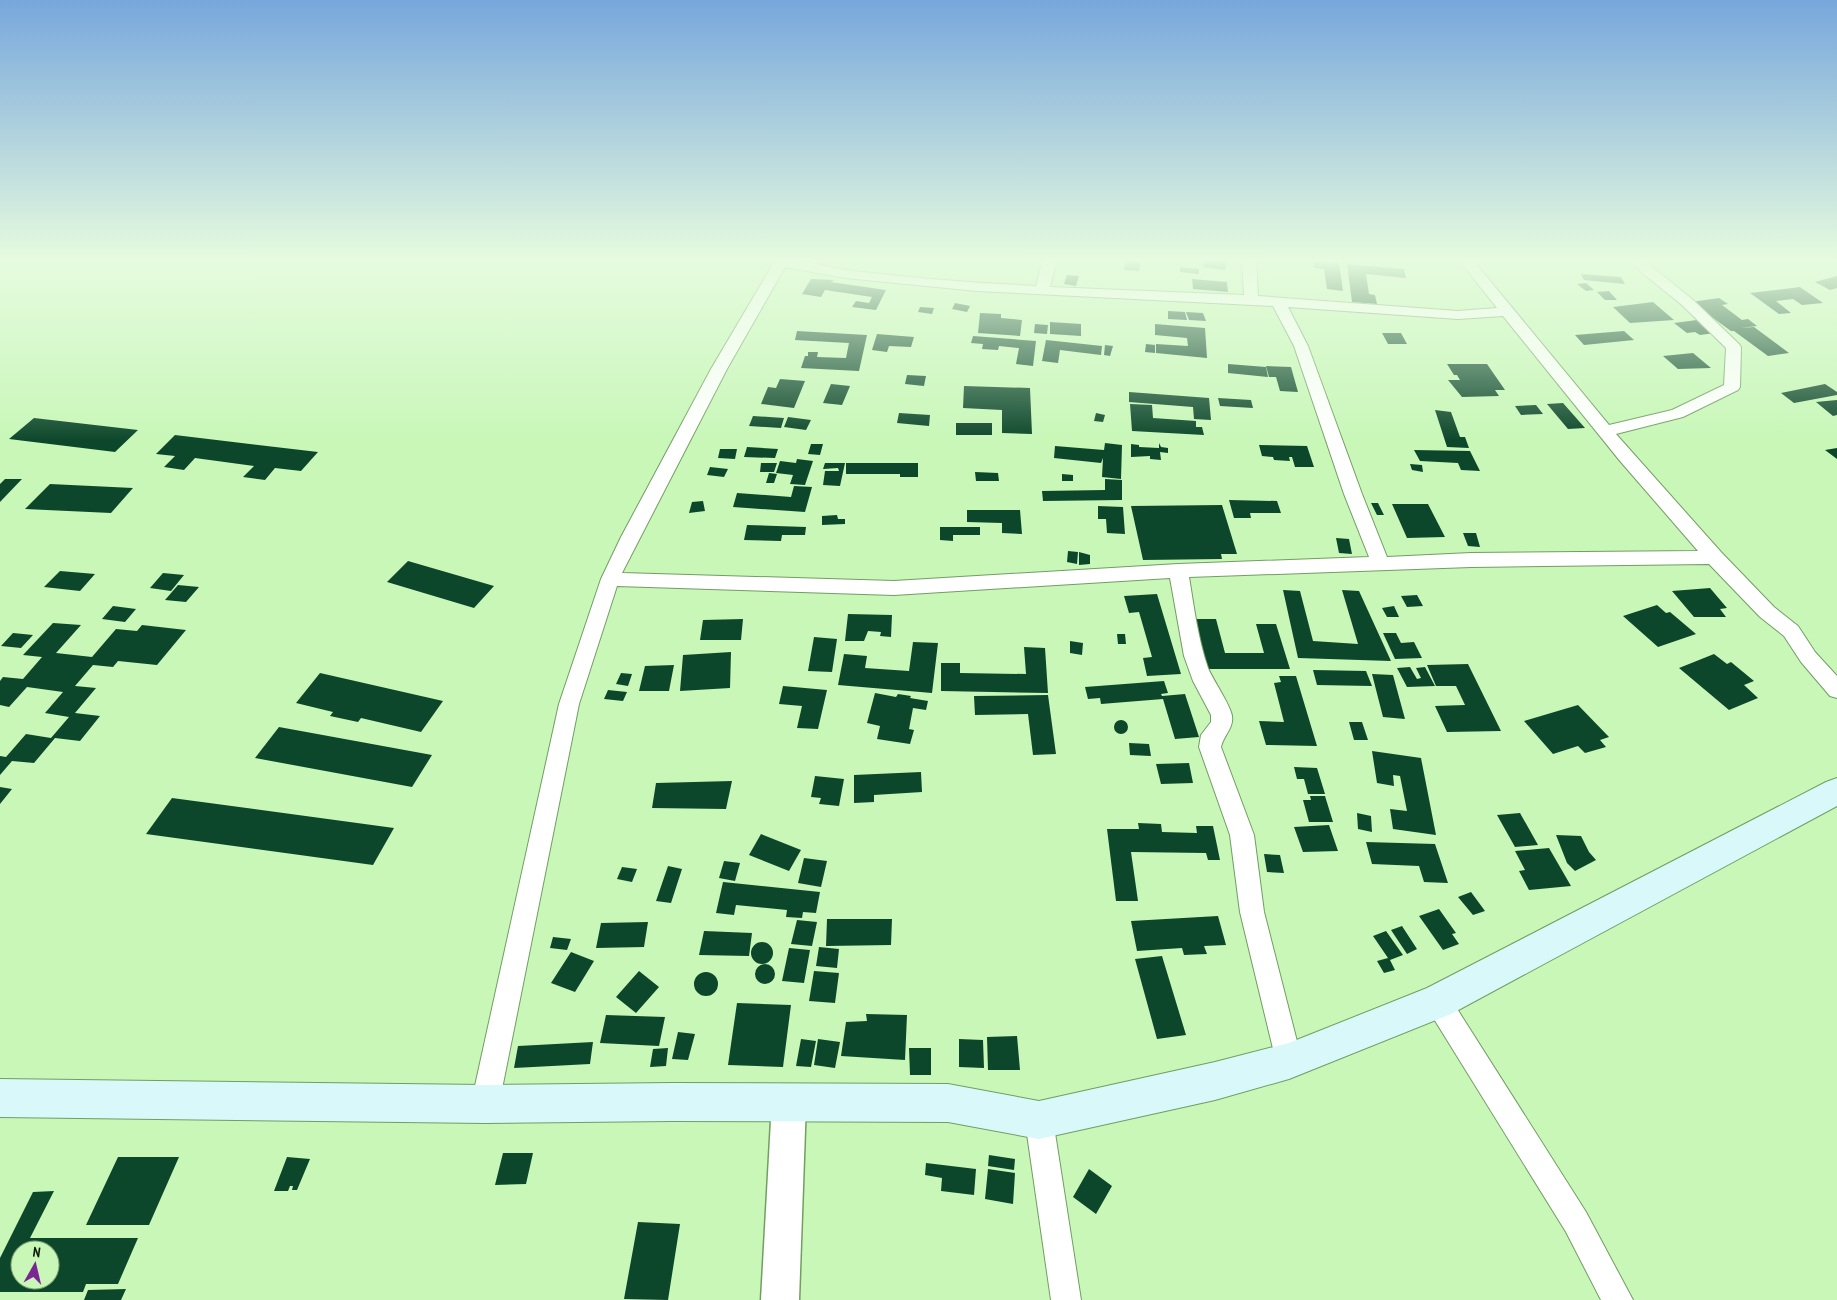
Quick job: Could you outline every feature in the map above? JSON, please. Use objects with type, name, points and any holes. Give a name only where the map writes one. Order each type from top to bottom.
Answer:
[{"type":"main road","points":[[0,1098],[485,1104],[948,1103],[1039,1120],[1215,1082],[1289,1060],[1438,1002],[1837,791]]},
{"type":"street","points":[[485,1104],[569,704],[610,579],[630,537],[719,369],[748,320]]},
{"type":"street","points":[[1287,320],[1301,346],[1353,494],[1381,564]]},
{"type":"street","points":[[1514,320],[1605,431],[1714,557],[1768,612],[1791,631],[1808,657],[1837,690]]},
{"type":"street","points":[[1605,431],[1677,414],[1732,387],[1734,347],[1705,320]]},
{"type":"street","points":[[610,579],[894,588],[1178,572],[1471,560],[1714,557]]},
{"type":"street","points":[[1178,572],[1194,656],[1203,681],[1221,712],[1221,725],[1212,735],[1210,747],[1242,835],[1252,912],[1289,1060]]},
{"type":"street","points":[[1438,1002],[1558,1191],[1602,1267],[1618,1300]]},
{"type":"street","points":[[780,1300],[789,1102]]},
{"type":"street","points":[[1039,1120],[1066,1300]]},
{"type":"building","points":[[979,320],[1022,320],[1020,336],[978,333]]},
{"type":"building","points":[[1626,320],[1674,320],[1630,323]]},
{"type":"building","points":[[1697,320],[1715,333],[1700,335],[1695,332],[1687,333],[1674,323]]},
{"type":"building","points":[[1715,320],[1749,320],[1757,326],[1740,328],[1754,327],[1789,353],[1768,356],[1734,331],[1731,331]]},
{"type":"building","points":[[1050,322],[1081,324],[1081,336],[1050,334]]},
{"type":"building","points":[[1035,324],[1048,325],[1047,334],[1034,333]]},
{"type":"building","points":[[1155,324],[1205,328],[1207,358],[1156,353],[1156,344],[1188,346],[1187,338],[1155,335]]},
{"type":"building","points":[[797,331],[867,335],[859,371],[801,368],[805,356],[808,356],[808,352],[818,352],[817,357],[846,358],[849,343],[795,340]]},
{"type":"building","points":[[1624,331],[1634,340],[1584,345],[1575,335]]},
{"type":"building","points":[[1382,333],[1401,333],[1407,344],[1388,344]]},
{"type":"building","points":[[877,334],[914,337],[911,347],[889,346],[887,352],[872,350]]},
{"type":"building","points":[[973,336],[1036,341],[1033,366],[1016,364],[1019,348],[999,346],[998,350],[982,349],[983,344],[971,343]]},
{"type":"building","points":[[1046,340],[1102,346],[1101,355],[1060,350],[1058,363],[1042,361]]},
{"type":"building","points":[[1146,344],[1155,345],[1155,353],[1145,352]]},
{"type":"building","points":[[1105,345],[1113,346],[1110,356],[1104,355]]},
{"type":"building","points":[[1693,353],[1711,368],[1678,369],[1663,356]]},
{"type":"building","points":[[1228,364],[1266,367],[1268,377],[1228,373]]},
{"type":"building","points":[[1447,364],[1487,364],[1505,390],[1495,390],[1499,396],[1462,397],[1448,380],[1460,380],[1457,375],[1454,375]]},
{"type":"building","points":[[1266,366],[1291,367],[1298,392],[1280,391],[1276,377],[1269,377]]},
{"type":"building","points":[[907,375],[926,376],[924,386],[905,384]]},
{"type":"building","points":[[780,379],[805,381],[794,408],[761,404],[768,387],[776,388]]},
{"type":"building","points":[[831,384],[850,386],[842,405],[823,403]]},
{"type":"building","points":[[1825,384],[1837,392],[1837,395],[1794,403],[1781,393]]},
{"type":"building","points":[[964,386],[1030,388],[1032,434],[1002,433],[1002,410],[963,408]]},
{"type":"building","points":[[1129,392],[1209,398],[1211,420],[1194,419],[1193,407],[1129,402]]},
{"type":"building","points":[[1218,398],[1251,400],[1253,408],[1220,406]]},
{"type":"building","points":[[1837,400],[1837,415],[1833,416],[1816,402]]},
{"type":"building","points":[[1563,403],[1585,428],[1568,429],[1547,404]]},
{"type":"building","points":[[1130,404],[1152,405],[1153,418],[1196,421],[1196,427],[1202,427],[1204,435],[1132,431]]},
{"type":"building","points":[[1536,405],[1543,414],[1521,415],[1515,406]]},
{"type":"building","points":[[1435,410],[1451,412],[1460,437],[1465,437],[1469,448],[1447,447]]},
{"type":"building","points":[[899,413],[930,415],[929,426],[897,423]]},
{"type":"building","points":[[1096,413],[1105,415],[1103,422],[1094,421]]},
{"type":"building","points":[[753,416],[784,418],[781,428],[749,426]]},
{"type":"building","points":[[788,417],[811,420],[806,430],[784,427]]},
{"type":"building","points":[[34,418],[138,430],[115,452],[9,439]]},
{"type":"building","points":[[956,423],[992,423],[992,435],[956,435]]},
{"type":"building","points":[[175,435],[318,452],[301,471],[275,468],[265,480],[243,477],[254,466],[195,458],[184,470],[164,467],[175,456],[156,454]]},
{"type":"building","points":[[1105,443],[1122,445],[1121,479],[1102,477],[1103,458],[1101,463],[1054,458],[1055,446],[1104,450]]},
{"type":"building","points":[[1159,443],[1161,447],[1168,448],[1168,453],[1160,452],[1161,460],[1150,459],[1150,456],[1131,457],[1131,444],[1139,445],[1139,447],[1159,448]]},
{"type":"building","points":[[811,444],[823,444],[820,455],[808,454]]},
{"type":"building","points":[[1259,445],[1307,446],[1314,467],[1295,467],[1292,457],[1289,457],[1290,461],[1274,460],[1273,457],[1262,456]]},
{"type":"building","points":[[747,447],[778,449],[775,458],[744,457]]},
{"type":"building","points":[[1837,448],[1837,459],[1825,450]]},
{"type":"building","points":[[720,449],[737,449],[735,459],[718,458]]},
{"type":"building","points":[[1414,450],[1470,451],[1480,471],[1461,470],[1458,463],[1420,461]]},
{"type":"building","points":[[797,459],[813,461],[805,485],[790,484],[793,475],[776,473],[780,461],[796,463]]},
{"type":"building","points":[[761,463],[777,463],[774,472],[760,472]]},
{"type":"building","points":[[825,463],[845,463],[840,486],[823,485],[825,471],[839,471],[838,468],[823,469]]},
{"type":"building","points":[[846,463],[918,463],[918,477],[900,477],[900,474],[846,474]]},
{"type":"building","points":[[1410,464],[1422,465],[1423,472],[1412,470]]},
{"type":"building","points":[[710,467],[728,469],[724,477],[707,475]]},
{"type":"building","points":[[975,472],[998,473],[999,481],[976,481]]},
{"type":"building","points":[[769,473],[777,474],[774,483],[766,483]]},
{"type":"building","points":[[1062,474],[1073,475],[1073,481],[1062,481]]},
{"type":"building","points":[[5,479],[22,479],[0,502],[0,484]]},
{"type":"building","points":[[1105,479],[1122,480],[1122,500],[1043,501],[1042,491],[1105,490]]},
{"type":"building","points":[[50,484],[133,488],[111,513],[25,509]]},
{"type":"building","points":[[794,486],[812,487],[805,512],[733,507],[737,493],[791,497]]},
{"type":"building","points":[[1229,500],[1277,501],[1281,513],[1250,513],[1251,518],[1234,518]]},
{"type":"building","points":[[703,501],[705,511],[689,513],[692,502]]},
{"type":"building","points":[[1371,503],[1378,503],[1384,515],[1377,515]]},
{"type":"building","points":[[1392,504],[1428,504],[1445,537],[1407,538]]},
{"type":"building","points":[[1222,505],[1237,554],[1221,554],[1222,559],[1143,560],[1131,506]]},
{"type":"building","points":[[1098,506],[1123,507],[1125,534],[1107,533],[1106,519],[1098,519]]},
{"type":"building","points":[[967,510],[1020,510],[1022,534],[1002,533],[1002,523],[967,522]]},
{"type":"building","points":[[837,515],[838,519],[845,519],[845,524],[822,525],[822,516]]},
{"type":"building","points":[[747,525],[806,527],[805,535],[782,535],[781,541],[744,540]]},
{"type":"building","points":[[940,527],[980,527],[980,535],[953,535],[953,541],[940,540]]},
{"type":"building","points":[[1463,533],[1476,533],[1480,547],[1468,546]]},
{"type":"building","points":[[1336,538],[1349,539],[1352,554],[1339,553]]},
{"type":"building","points":[[1068,551],[1078,552],[1077,564],[1067,562]]},
{"type":"building","points":[[1079,552],[1090,555],[1090,564],[1079,565]]},
{"type":"building","points":[[408,561],[494,586],[474,608],[387,582]]},
{"type":"building","points":[[60,571],[95,574],[80,591],[44,587]]},
{"type":"building","points":[[163,573],[184,575],[171,591],[150,588]]},
{"type":"building","points":[[178,585],[199,587],[186,602],[165,600]]},
{"type":"building","points":[[1710,588],[1727,608],[1720,609],[1726,617],[1694,617],[1672,591]]},
{"type":"building","points":[[1283,590],[1300,591],[1313,641],[1358,644],[1342,590],[1359,591],[1391,661],[1298,658]]},
{"type":"building","points":[[1157,594],[1181,674],[1147,676],[1143,658],[1152,657],[1139,612],[1129,613],[1124,596]]},
{"type":"building","points":[[1417,595],[1423,606],[1407,607],[1401,596]]},
{"type":"building","points":[[1657,605],[1666,613],[1670,612],[1696,634],[1658,647],[1623,616]]},
{"type":"building","points":[[113,606],[136,609],[125,622],[102,619]]},
{"type":"building","points":[[1394,606],[1399,617],[1387,617],[1382,608]]},
{"type":"building","points":[[848,614],[892,615],[891,637],[880,636],[881,632],[868,631],[864,641],[845,641]]},
{"type":"building","points":[[743,619],[741,640],[700,640],[703,620]]},
{"type":"building","points":[[1194,619],[1216,619],[1225,653],[1264,653],[1256,624],[1276,624],[1290,669],[1206,669]]},
{"type":"building","points":[[53,623],[81,625],[56,653],[92,657],[116,629],[137,631],[142,625],[186,630],[157,665],[118,661],[113,667],[93,665],[75,686],[96,688],[75,713],[100,716],[80,741],[55,738],[34,763],[12,761],[0,775],[0,756],[6,757],[26,734],[51,738],[69,717],[45,713],[63,692],[27,687],[9,707],[0,705],[0,681],[3,677],[23,679],[42,657],[23,655]]},
{"type":"building","points":[[13,633],[33,635],[21,648],[1,646]]},
{"type":"building","points":[[1383,633],[1396,633],[1401,643],[1414,642],[1422,658],[1395,659]]},
{"type":"building","points":[[1117,634],[1125,634],[1126,644],[1118,644]]},
{"type":"building","points":[[814,637],[837,639],[832,672],[808,671]]},
{"type":"building","points":[[1070,641],[1083,643],[1082,655],[1070,653]]},
{"type":"building","points":[[913,642],[938,643],[932,693],[838,685],[844,654],[867,656],[865,668],[909,671]]},
{"type":"building","points":[[1024,647],[1045,648],[1048,693],[941,691],[941,663],[960,663],[960,673],[1026,674]]},
{"type":"building","points":[[731,652],[730,688],[680,691],[683,655]]},
{"type":"building","points":[[1714,654],[1727,664],[1731,662],[1754,681],[1744,685],[1758,698],[1729,710],[1679,668]]},
{"type":"building","points":[[1468,664],[1501,731],[1447,732],[1435,706],[1465,705],[1456,686],[1436,686],[1427,665]]},
{"type":"building","points":[[674,665],[669,691],[639,691],[645,666]]},
{"type":"building","points":[[1410,667],[1417,679],[1421,678],[1416,668],[1425,667],[1435,686],[1407,687],[1397,668]]},
{"type":"building","points":[[1313,670],[1366,671],[1372,686],[1317,685]]},
{"type":"building","points":[[320,673],[443,701],[421,732],[361,718],[358,722],[330,716],[333,712],[296,703]]},
{"type":"building","points":[[621,673],[632,674],[628,686],[616,684]]},
{"type":"building","points":[[1372,674],[1393,675],[1405,719],[1383,717]]},
{"type":"building","points":[[1279,676],[1296,676],[1317,746],[1266,745],[1259,721],[1284,722],[1274,683],[1281,682]]},
{"type":"building","points":[[1164,681],[1168,693],[1161,694],[1162,696],[1185,694],[1199,737],[1175,739],[1163,699],[1101,704],[1100,698],[1088,699],[1085,687]]},
{"type":"building","points":[[783,686],[827,690],[818,729],[797,728],[802,706],[779,704]]},
{"type":"building","points":[[608,690],[627,692],[623,701],[604,699]]},
{"type":"building","points":[[875,693],[896,697],[898,694],[928,701],[926,710],[913,708],[909,729],[914,730],[910,744],[877,739],[880,726],[867,723]]},
{"type":"building","points":[[1048,695],[1056,754],[1033,755],[1028,714],[975,715],[974,696]]},
{"type":"building","points":[[1578,705],[1609,737],[1600,740],[1606,747],[1585,753],[1578,746],[1553,754],[1524,721]]},
{"type":"building","points":[[1118,720],[1124,720],[1128,727],[1124,734],[1118,734],[1114,730],[1114,724]]},
{"type":"building","points":[[1349,722],[1362,722],[1368,740],[1354,740]]},
{"type":"building","points":[[279,727],[432,755],[412,787],[255,758]]},
{"type":"building","points":[[1129,743],[1149,744],[1151,756],[1130,755]]},
{"type":"building","points":[[1372,751],[1421,758],[1436,835],[1393,829],[1390,809],[1407,811],[1400,776],[1393,775],[1394,786],[1377,783]]},
{"type":"building","points":[[1189,763],[1193,783],[1161,784],[1156,764]]},
{"type":"building","points":[[1294,767],[1317,768],[1325,794],[1308,794],[1304,779],[1297,779]]},
{"type":"building","points":[[921,772],[922,792],[874,795],[874,802],[854,803],[854,775]]},
{"type":"building","points":[[815,776],[844,779],[839,806],[819,804],[821,798],[811,797]]},
{"type":"building","points":[[732,781],[726,809],[652,808],[656,783]]},
{"type":"building","points":[[0,787],[12,789],[0,804]]},
{"type":"building","points":[[1310,796],[1325,796],[1333,822],[1309,822],[1303,800],[1311,800]]},
{"type":"building","points":[[172,798],[394,828],[373,865],[146,834]]},
{"type":"building","points":[[1357,813],[1371,816],[1372,832],[1358,829]]},
{"type":"building","points":[[1520,813],[1538,845],[1515,847],[1497,815]]},
{"type":"building","points":[[1138,823],[1161,824],[1162,832],[1197,833],[1196,826],[1213,826],[1220,860],[1208,860],[1206,853],[1131,852],[1138,901],[1116,901],[1107,829],[1139,829]]},
{"type":"building","points":[[1329,825],[1338,851],[1303,852],[1294,827]]},
{"type":"building","points":[[761,834],[801,850],[789,871],[749,855]]},
{"type":"building","points":[[1556,835],[1581,836],[1589,852],[1596,860],[1575,871],[1567,863]]},
{"type":"building","points":[[1366,842],[1435,844],[1448,883],[1424,882],[1419,866],[1372,864]]},
{"type":"building","points":[[1549,848],[1571,886],[1529,890],[1519,871],[1525,870],[1515,851]]},
{"type":"building","points":[[1264,854],[1280,855],[1284,873],[1267,872]]},
{"type":"building","points":[[804,858],[827,861],[821,887],[798,883]]},
{"type":"building","points":[[724,861],[740,863],[735,881],[719,878]]},
{"type":"building","points":[[668,866],[682,869],[671,903],[656,901]]},
{"type":"building","points":[[622,867],[637,869],[632,882],[617,879]]},
{"type":"building","points":[[723,882],[820,892],[816,913],[803,912],[802,918],[786,917],[787,910],[736,905],[734,915],[716,913]]},
{"type":"building","points":[[1471,892],[1485,911],[1473,915],[1458,897]]},
{"type":"building","points":[[1439,909],[1456,933],[1452,934],[1459,944],[1443,950],[1419,916]]},
{"type":"building","points":[[1218,916],[1226,945],[1204,946],[1207,954],[1184,955],[1182,948],[1137,951],[1131,921]]},
{"type":"building","points":[[827,919],[892,919],[891,945],[826,946]]},
{"type":"building","points":[[797,920],[817,922],[812,946],[791,944]]},
{"type":"building","points":[[648,922],[644,947],[596,948],[601,923]]},
{"type":"building","points":[[1402,926],[1417,949],[1407,954],[1391,930]]},
{"type":"building","points":[[704,931],[752,933],[749,956],[699,955]]},
{"type":"building","points":[[1386,931],[1403,955],[1390,960],[1395,970],[1384,973],[1377,961],[1388,958],[1373,936]]},
{"type":"building","points":[[553,937],[571,939],[567,950],[550,948]]},
{"type":"building","points":[[762,942],[770,945],[773,953],[770,961],[762,964],[754,961],[751,953],[754,945]]},
{"type":"building","points":[[819,947],[839,949],[837,968],[816,966]]},
{"type":"building","points":[[789,948],[810,950],[804,983],[782,981]]},
{"type":"building","points":[[571,952],[594,961],[575,992],[551,983]]},
{"type":"building","points":[[1162,956],[1186,1035],[1157,1039],[1135,959]]},
{"type":"building","points":[[761,964],[769,964],[775,970],[775,978],[769,984],[761,984],[755,978],[755,970]]},
{"type":"building","points":[[639,971],[659,987],[636,1013],[616,997]]},
{"type":"building","points":[[814,971],[839,973],[835,1003],[809,1001]]},
{"type":"building","points":[[706,972],[714,976],[718,984],[714,992],[706,996],[698,992],[694,984],[698,976]]},
{"type":"building","points":[[737,1003],[791,1005],[783,1067],[728,1065]]},
{"type":"building","points":[[866,1014],[907,1015],[905,1060],[841,1056],[846,1022],[867,1021]]},
{"type":"building","points":[[606,1015],[665,1017],[659,1046],[600,1043]]},
{"type":"building","points":[[678,1032],[695,1034],[688,1060],[672,1059]]},
{"type":"building","points":[[1017,1036],[1020,1070],[988,1070],[987,1037]]},
{"type":"building","points":[[801,1039],[816,1041],[811,1067],[796,1066]]},
{"type":"building","points":[[818,1039],[840,1042],[835,1068],[814,1065]]},
{"type":"building","points":[[959,1039],[983,1040],[984,1068],[959,1067]]},
{"type":"building","points":[[593,1042],[590,1064],[514,1068],[518,1046]]},
{"type":"building","points":[[668,1048],[666,1066],[650,1067],[653,1049]]},
{"type":"building","points":[[909,1048],[931,1048],[931,1075],[910,1075]]},
{"type":"building","points":[[503,1153],[533,1153],[526,1184],[495,1185]]},
{"type":"building","points":[[989,1155],[1015,1159],[1014,1170],[988,1166]]},
{"type":"building","points":[[118,1157],[179,1157],[149,1225],[86,1225]]},
{"type":"building","points":[[287,1157],[310,1159],[297,1190],[292,1190],[293,1186],[290,1186],[288,1191],[274,1191]]},
{"type":"building","points":[[926,1163],[976,1169],[974,1195],[941,1191],[942,1178],[925,1175]]},
{"type":"building","points":[[988,1169],[1015,1173],[1013,1204],[985,1199]]},
{"type":"building","points":[[1089,1169],[1112,1186],[1096,1214],[1073,1197]]},
{"type":"building","points":[[54,1191],[30,1238],[138,1238],[118,1284],[86,1284],[83,1292],[0,1292],[0,1258],[33,1192]]},
{"type":"building","points":[[638,1222],[680,1224],[668,1300],[624,1299]]},
{"type":"building","points":[[126,1289],[121,1300],[84,1300],[88,1290]]}]
